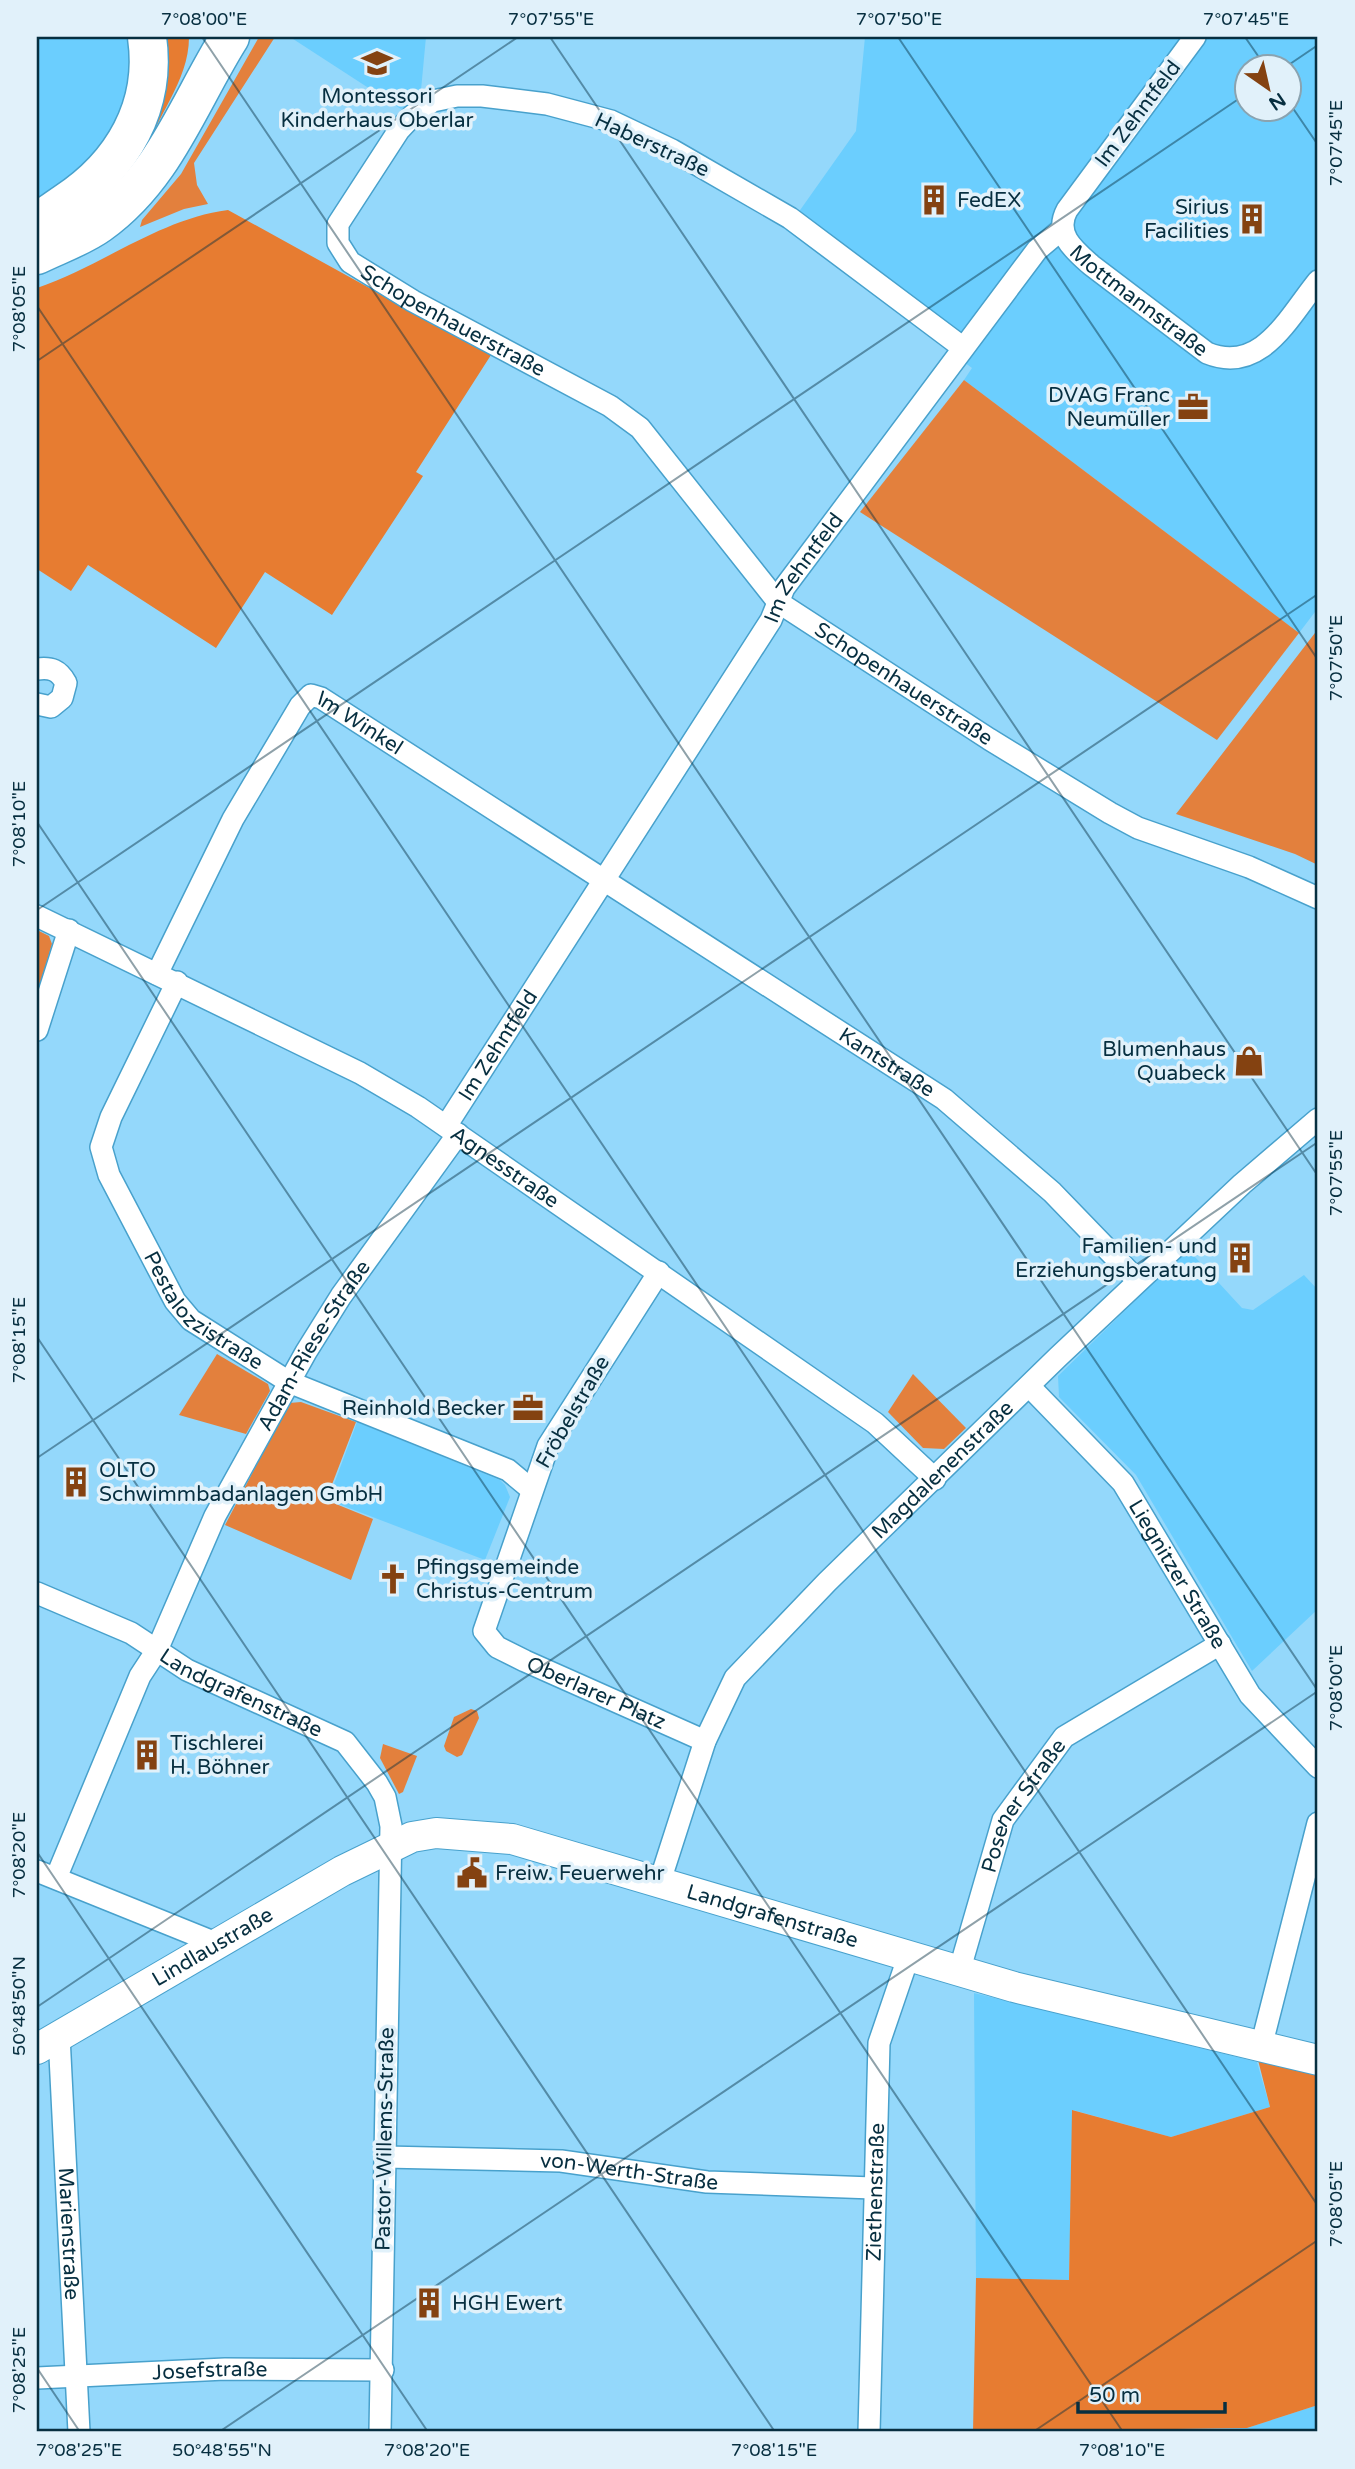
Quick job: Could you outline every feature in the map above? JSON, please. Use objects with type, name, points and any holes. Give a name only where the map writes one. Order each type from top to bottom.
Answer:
[{"type":"highway","points":[[37,220],[86,190],[111,164],[131,133],[145,98],[151,67],[147,37]]},
{"type":"highway","points":[[37,255],[97,226],[138,190],[165,154],[230,37]]},
{"type":"street","name":"Im Zehntfeld","points":[[452,1130],[605,879],[771,620],[783,588],[962,346],[1037,250],[1062,229],[1067,210],[1195,37]]},
{"type":"street","name":"Haberstraße","points":[[341,252],[336,234],[338,223],[370,171],[413,115],[433,101],[457,96],[513,97],[611,121],[682,155],[790,218],[962,346]]},
{"type":"street","name":"Mottmannstraße","points":[[1062,229],[1075,251],[1091,265],[1207,354],[1223,360],[1242,358],[1264,347],[1318,281]]},
{"type":"street","name":"Schopenhauerstraße","points":[[341,252],[350,262],[413,301],[626,417],[658,448],[778,602],[989,739],[1110,813],[1138,828],[1249,867],[1318,898]]},
{"type":"street","points":[[37,669],[54,669],[66,683],[58,702],[51,707],[37,704]]},
{"type":"street","name":"Im Winkel","points":[[167,978],[233,819],[299,706],[311,695],[321,698],[605,879]]},
{"type":"street","name":"Kantstraße","points":[[605,879],[944,1099],[1052,1192],[1138,1281]]},
{"type":"street","name":"Agnesstraße","points":[[37,916],[360,1073],[452,1130],[875,1423],[935,1479]]},
{"type":"street","points":[[37,1030],[69,930]]},
{"type":"street","name":"Pestalozzistraße","points":[[167,978],[106,1128],[102,1156],[182,1312],[228,1346],[289,1382],[509,1470],[532,1490]]},
{"type":"street","name":"Magdalenenstraße","points":[[659,1884],[705,1741],[735,1678],[770,1638],[1138,1281],[1242,1184],[1318,1119]]},
{"type":"street","name":"Adam-Riese-Straße","points":[[46,1875],[140,1676],[158,1650],[215,1516],[289,1382],[341,1296],[452,1130]]},
{"type":"street","name":"Fröbelstraße","points":[[489,1640],[485,1624],[548,1446],[659,1272]]},
{"type":"street","name":"Liegnitzer Straße","points":[[1030,1387],[1123,1483],[1250,1695],[1318,1767]]},
{"type":"street","name":"Landgrafenstraße","points":[[37,1593],[131,1633],[187,1670],[345,1742],[366,1766],[385,1797],[391,1826],[390,1846],[436,1833],[512,1839],[959,1972],[1318,2060]]},
{"type":"street","name":"Oberlarer Platz","points":[[489,1640],[525,1661],[705,1741]]},
{"type":"street","name":"Posener Straße","points":[[959,1972],[1003,1820],[1064,1737],[1220,1644]]},
{"type":"street","points":[[1261,2047],[1318,1823]]},
{"type":"street","name":"Lindlaustraße","points":[[48,2043],[390,1846]]},
{"type":"street","name":"Pastor-Willems-Straße","points":[[380,2432],[390,1846]]},
{"type":"street","points":[[46,1875],[218,1944]]},
{"type":"street","name":"Ziethenstraße","points":[[869,2432],[873,2188],[879,2043],[908,1958]]},
{"type":"street","name":"Marienstraße","points":[[48,2043],[79,2432]]},
{"type":"street","name":"von-Werth-Straße","points":[[385,2157],[561,2161],[747,2185],[873,2188]]},
{"type":"street","name":"Josefstraße","points":[[37,2378],[225,2369],[383,2370]]},
{"type":"shaded area","points":[[37,37],[134,37],[131,97],[96,163],[37,207]]},
{"type":"shaded area","points":[[160,37],[189,37],[187,54],[177,85],[143,161],[65,218]]},
{"type":"shaded area","points":[[259,37],[275,37],[194,163],[197,185],[208,204],[184,209],[140,227],[142,220],[181,174]]},
{"type":"shaded area","name":"Montessori Kinderhaus Oberlar","points":[[290,37],[426,37],[421,90],[416,98],[401,109]]},
{"type":"shaded area","points":[[865,37],[1318,37],[1318,608],[1299,633],[964,380],[972,368],[786,230],[856,131]]},
{"type":"shaded area","points":[[228,210],[491,355],[416,472],[423,476],[332,615],[265,572],[216,648],[88,565],[71,591],[37,569],[37,288],[178,223]]},
{"type":"shaded area","points":[[964,380],[1299,633],[1217,740],[860,512]]},
{"type":"shaded area","points":[[1318,629],[1318,865],[1295,854],[1176,814]]},
{"type":"shaded area","points":[[37,930],[49,936],[52,944],[37,994]]},
{"type":"shaded area","points":[[1184,1253],[1195,1257],[1242,1308],[1253,1310],[1304,1275],[1318,1290],[1318,1609],[1252,1671],[1136,1475],[1059,1397],[1058,1376]]},
{"type":"shaded area","points":[[217,1354],[268,1384],[270,1391],[246,1434],[179,1415]]},
{"type":"shaded area","points":[[913,1374],[966,1428],[944,1449],[923,1448],[888,1412]]},
{"type":"shaded area","points":[[301,1402],[356,1422],[326,1500],[373,1519],[351,1580],[225,1525],[289,1403]]},
{"type":"shaded area","points":[[357,1422],[500,1480],[505,1485],[510,1497],[485,1560],[328,1500]]},
{"type":"shaded area","points":[[471,1709],[477,1711],[479,1718],[462,1755],[457,1757],[446,1751],[444,1746],[454,1717]]},
{"type":"shaded area","points":[[383,1744],[417,1756],[403,1792],[399,1794],[380,1758]]},
{"type":"shaded area","points":[[974,1993],[1257,2062],[1270,2107],[1171,2137],[1073,2110],[1069,2280],[976,2278]]},
{"type":"shaded area","points":[[1258,2060],[1318,2072],[1318,2405],[1247,2428],[973,2432],[976,2278],[1069,2280],[1072,2110],[1171,2137],[1270,2107]]},
{"type":"shaded area","points":[[1318,2405],[1318,2432],[1127,2432],[1247,2428]]},
{"type":"place","name":"Montessori Kinderhaus Oberlar","points":[[377,63]]},
{"type":"place","name":"FedEX","points":[[934,200]]},
{"type":"place","name":"Sirius Facilities","points":[[1252,219]]},
{"type":"place","name":"DVAG Franc Neumüller","points":[[1193,407]]},
{"type":"place","name":"Blumenhaus Quabeck","points":[[1249,1061]]},
{"type":"place","name":"Familien- und Erziehungsberatung","points":[[1240,1258]]},
{"type":"place","name":"Reinhold Becker","points":[[528,1408]]},
{"type":"place","name":"OLTO Schwimmbadanlagen GmbH","points":[[76,1482]]},
{"type":"place","name":"Pfingsgemeinde Christus-Centrum","points":[[393,1579]]},
{"type":"place","name":"Tischlerei H. Böhner","points":[[147,1755]]},
{"type":"place","name":"Freiw. Feuerwehr","points":[[472,1873]]},
{"type":"place","name":"HGH Ewert","points":[[429,2303]]}]
